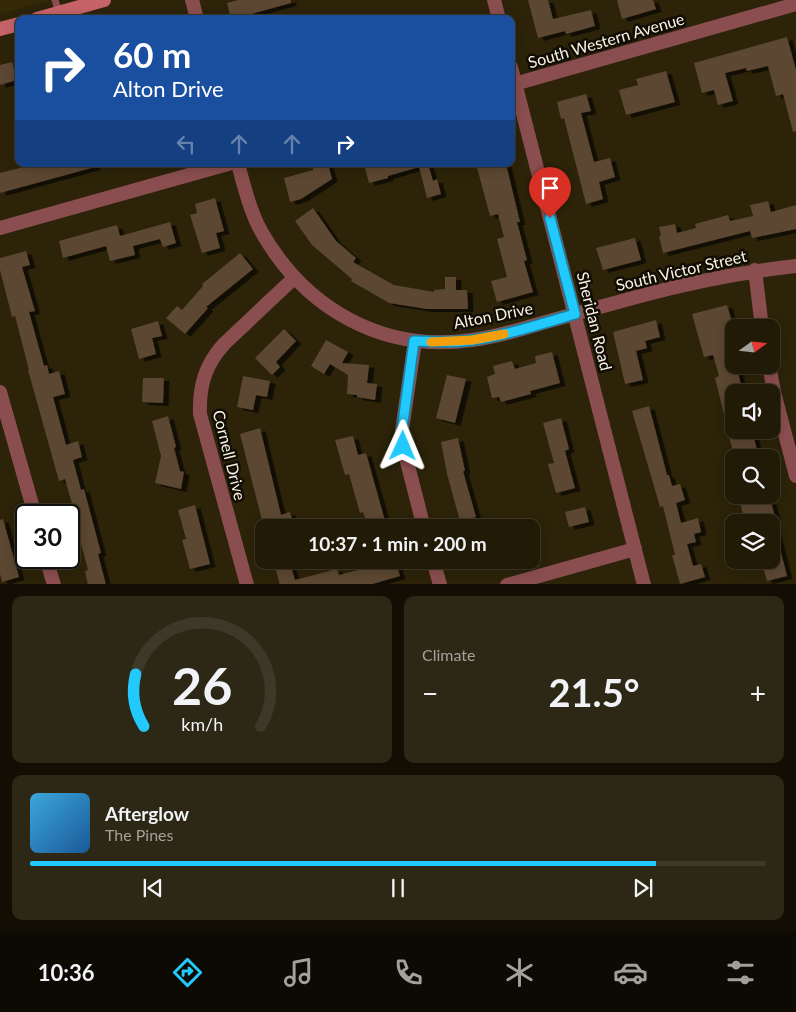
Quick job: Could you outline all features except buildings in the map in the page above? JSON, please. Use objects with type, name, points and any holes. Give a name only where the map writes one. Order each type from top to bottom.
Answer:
[{"type":"main road","points":[[43,15],[57,6],[104,0]]},
{"type":"main road","points":[[0,29],[15,25]]},
{"type":"street","points":[[192,0],[196,15]]},
{"type":"street","points":[[494,0],[498,15]]},
{"type":"street","name":"South Western Avenue","points":[[515,83],[796,4]]},
{"type":"street","name":"Sheridan Road","points":[[515,91],[575,314],[644,584]]},
{"type":"street","points":[[0,228],[217,167]]},
{"type":"street","name":"Alton Drive","points":[[239,167],[252,209],[261,230],[276,256],[294,278],[316,299],[342,316],[372,330],[414,341],[472,340],[507,333],[575,314]]},
{"type":"street","name":"South Victor Street","points":[[575,314],[701,280],[755,270],[796,266]]},
{"type":"street","points":[[755,270],[761,319]]},
{"type":"street","name":"Cornell Drive","points":[[247,584],[200,414],[199,398],[201,384],[206,369],[219,349],[294,278]]},
{"type":"street","points":[[414,341],[402,430],[403,446],[422,519]]},
{"type":"street","points":[[771,374],[796,476]]},
{"type":"street","points":[[0,392],[31,504]]},
{"type":"street","points":[[507,584],[635,549]]},
{"type":"street","points":[[49,569],[54,584]]},
{"type":"street","points":[[436,569],[440,584]]},
{"type":"shaded area","points":[[0,0],[51,0],[0,14]]},
{"type":"slow traffic","points":[[431,342],[472,340],[504,334]]},
{"type":"route","points":[[403,446],[402,430],[414,341],[472,340],[507,333],[575,314],[550,218]]}]
